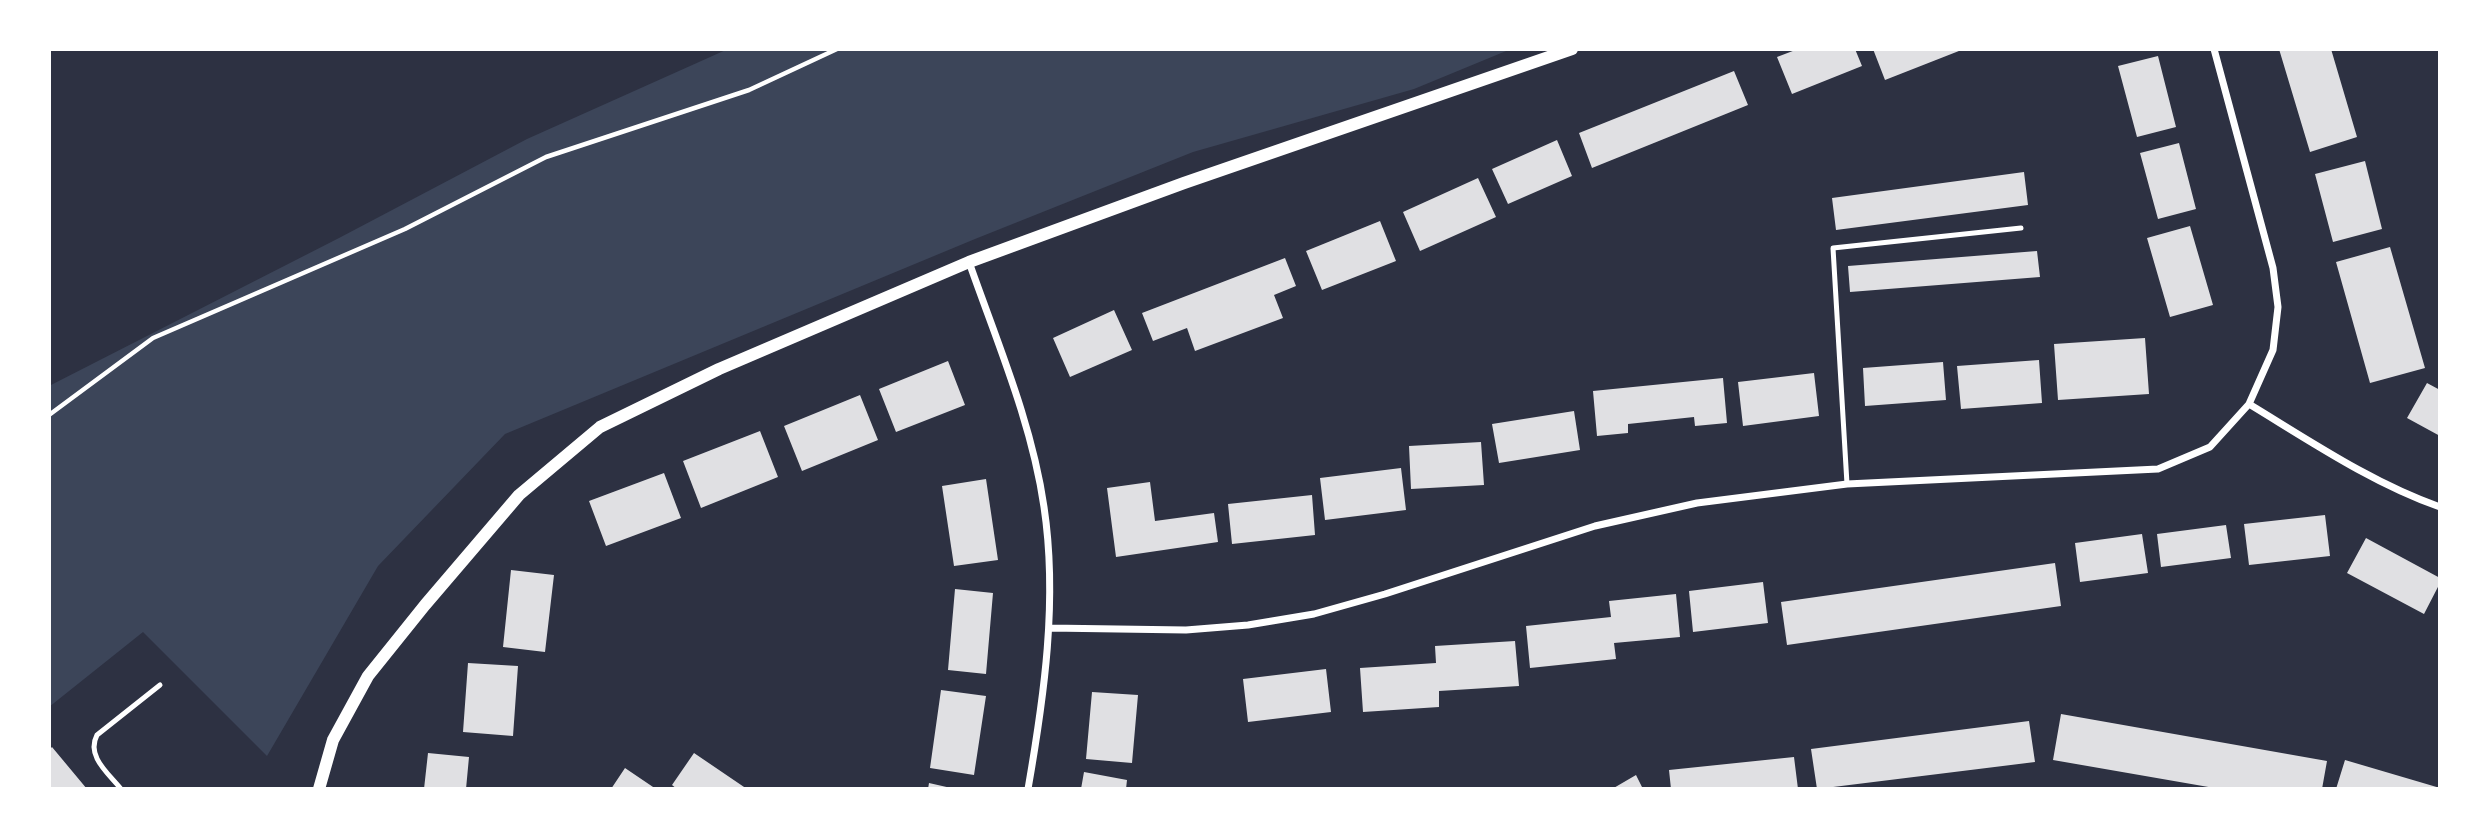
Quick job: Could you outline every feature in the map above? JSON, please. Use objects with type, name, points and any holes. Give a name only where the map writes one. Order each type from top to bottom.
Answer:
[{"type":"street","points":[[319,789],[333,740],[368,676],[519,495],[600,427],[719,369],[969,262],[1184,183],[1572,49]]},
{"type":"street","points":[[1049,628],[1186,631],[1248,625],[1314,614],[1385,594],[1595,526],[1697,503],[1847,484],[2158,468],[2210,447],[2249,404],[2273,350],[2278,307],[2273,268],[2214,49]]},
{"type":"street","points":[[969,262],[1016,396],[1044,506],[1050,564],[1049,628],[1028,789]]},
{"type":"street","points":[[2249,404],[2337,457],[2418,499],[2440,507]]},
{"type":"lane","points":[[1847,484],[1833,248],[2021,228]]},
{"type":"lane","points":[[121,789],[94,755],[93,743],[97,735],[160,685]]},
{"type":"path","points":[[49,415],[153,338],[405,229],[547,157],[749,90],[837,49]]},
{"type":"shaded area","points":[[728,49],[1511,49],[1414,89],[1193,152],[975,239],[505,434],[378,566],[267,756],[143,632],[49,707],[49,386],[527,139]]},
{"type":"building","points":[[1798,49],[1855,49],[1862,66],[1792,94],[1777,57]]},
{"type":"building","points":[[1873,49],[1964,49],[1885,80]]},
{"type":"building","points":[[2279,49],[2331,49],[2357,137],[2310,152]]},
{"type":"building","points":[[2158,56],[2176,127],[2137,137],[2118,66]]},
{"type":"building","points":[[1734,71],[1748,105],[1592,168],[1579,133]]},
{"type":"building","points":[[1557,140],[1572,176],[1508,204],[1492,169]]},
{"type":"building","points":[[2179,143],[2196,209],[2158,219],[2140,153]]},
{"type":"building","points":[[2365,161],[2382,229],[2333,242],[2315,174]]},
{"type":"building","points":[[2024,172],[2028,205],[1836,230],[1832,198]]},
{"type":"building","points":[[1478,178],[1496,217],[1420,251],[1403,212]]},
{"type":"building","points":[[1380,221],[1396,261],[1322,290],[1306,251]]},
{"type":"building","points":[[2190,226],[2213,305],[2170,317],[2147,238]]},
{"type":"building","points":[[2390,247],[2425,368],[2370,383],[2336,262]]},
{"type":"building","points":[[2037,251],[2040,277],[1850,292],[1848,266]]},
{"type":"building","points":[[1285,258],[1296,286],[1274,295],[1283,318],[1195,351],[1187,328],[1153,341],[1142,313]]},
{"type":"building","points":[[1114,310],[1132,350],[1070,377],[1053,338]]},
{"type":"building","points":[[2145,338],[2149,394],[2058,400],[2054,344]]},
{"type":"building","points":[[2039,360],[2042,403],[1961,409],[1957,366]]},
{"type":"building","points":[[948,361],[965,405],[896,432],[879,389]]},
{"type":"building","points":[[1943,362],[1946,400],[1865,406],[1863,368]]},
{"type":"building","points":[[1814,373],[1819,416],[1743,426],[1738,382]]},
{"type":"building","points":[[1723,378],[1727,423],[1695,426],[1694,417],[1628,424],[1628,433],[1597,436],[1593,391]]},
{"type":"building","points":[[2427,383],[2440,390],[2440,436],[2407,418]]},
{"type":"building","points":[[860,395],[878,440],[802,471],[784,426]]},
{"type":"building","points":[[1574,411],[1580,450],[1499,463],[1492,424]]},
{"type":"building","points":[[760,431],[778,477],[701,508],[683,461]]},
{"type":"building","points":[[1481,442],[1484,485],[1411,489],[1409,446]]},
{"type":"building","points":[[1401,468],[1406,510],[1325,520],[1320,478]]},
{"type":"building","points":[[664,473],[681,518],[606,546],[589,501]]},
{"type":"building","points":[[986,479],[998,560],[954,566],[942,486]]},
{"type":"building","points":[[1150,482],[1155,521],[1214,513],[1218,542],[1116,557],[1107,488]]},
{"type":"building","points":[[1312,495],[1315,535],[1232,544],[1228,504]]},
{"type":"building","points":[[2325,515],[2330,556],[2249,565],[2244,524]]},
{"type":"building","points":[[2226,525],[2231,558],[2161,567],[2157,534]]},
{"type":"building","points":[[2142,534],[2148,573],[2080,582],[2075,543]]},
{"type":"building","points":[[2366,538],[2440,578],[2424,614],[2347,573]]},
{"type":"building","points":[[2055,563],[2061,606],[1787,645],[1781,602]]},
{"type":"building","points":[[511,570],[554,575],[545,652],[503,647]]},
{"type":"building","points":[[1763,582],[1768,623],[1693,632],[1689,591]]},
{"type":"building","points":[[955,589],[993,593],[986,674],[948,670]]},
{"type":"building","points":[[1676,594],[1680,637],[1614,643],[1616,659],[1530,668],[1526,626],[1611,617],[1609,601]]},
{"type":"building","points":[[1515,641],[1519,686],[1439,691],[1439,707],[1363,712],[1360,668],[1436,663],[1435,646]]},
{"type":"building","points":[[468,663],[518,666],[513,736],[463,732]]},
{"type":"building","points":[[1326,669],[1331,712],[1248,722],[1243,679]]},
{"type":"building","points":[[941,690],[986,696],[974,775],[930,768]]},
{"type":"building","points":[[1092,692],[1138,695],[1132,763],[1086,759]]},
{"type":"building","points":[[2061,714],[2327,761],[2322,789],[2220,789],[2053,760]]},
{"type":"building","points":[[2029,721],[2035,762],[1817,789],[1811,749]]},
{"type":"building","points":[[52,747],[87,789],[49,789],[49,750]]},
{"type":"building","points":[[428,753],[469,757],[466,789],[424,789]]},
{"type":"building","points":[[694,753],[747,789],[677,789],[672,785]]},
{"type":"building","points":[[1794,757],[1798,789],[1671,789],[1669,770]]},
{"type":"building","points":[[2345,760],[2440,788],[2440,789],[2336,789]]},
{"type":"building","points":[[625,768],[656,789],[611,789]]},
{"type":"building","points":[[1084,772],[1127,780],[1126,789],[1081,789]]},
{"type":"building","points":[[1636,775],[1643,789],[1612,789]]},
{"type":"building","points":[[929,783],[951,788],[951,789],[928,789]]}]
